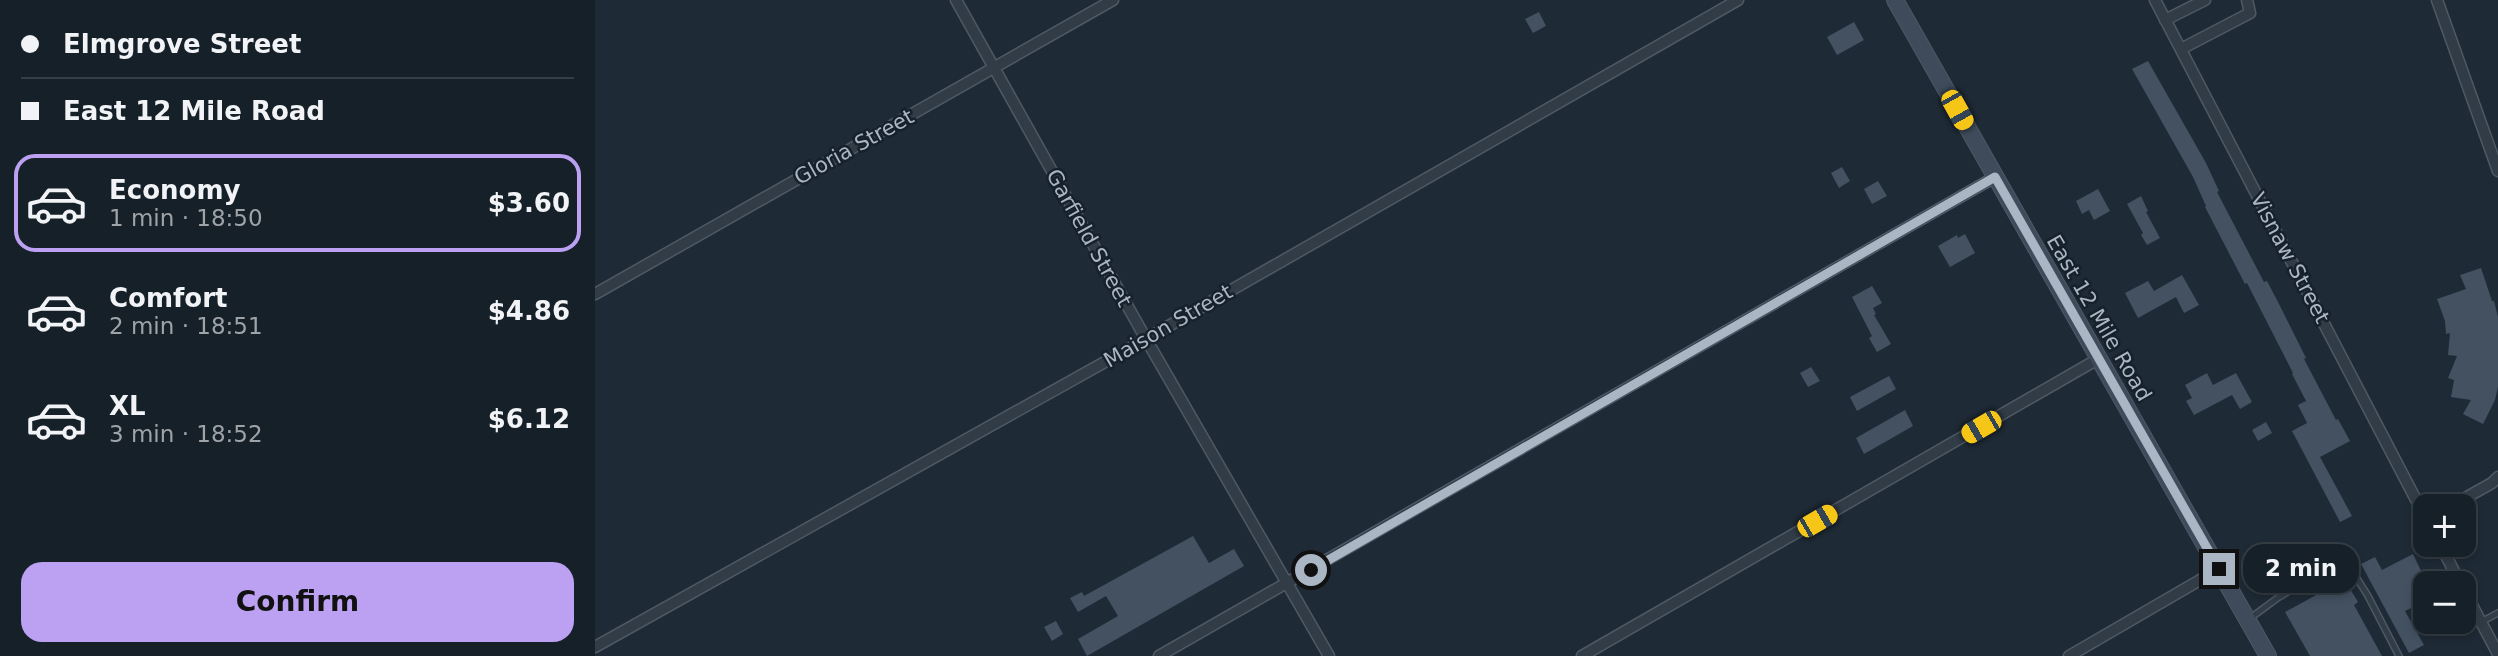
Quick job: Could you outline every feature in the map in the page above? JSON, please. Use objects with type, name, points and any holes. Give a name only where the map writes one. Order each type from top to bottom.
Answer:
[{"type":"main road","name":"East 12 Mile Road","points":[[1895,0],[2268,656]]},
{"type":"street","name":"Garfield Street","points":[[956,0],[1146,339],[1329,656]]},
{"type":"street","name":"Gloria Street","points":[[595,293],[1113,0]]},
{"type":"street","name":"Maison Street","points":[[595,648],[1146,339],[1738,0]]},
{"type":"street","name":"Visnaw Street","points":[[2155,0],[2413,494]]},
{"type":"street","points":[[2165,20],[2205,0]]},
{"type":"street","points":[[2181,49],[2250,13],[2247,0]]},
{"type":"street","points":[[2437,0],[2498,171]]},
{"type":"street","points":[[1159,656],[1995,177]]},
{"type":"street","points":[[1582,656],[2098,359]]},
{"type":"street","points":[[2473,494],[2492,484],[2498,477]]},
{"type":"street","points":[[2069,656],[2219,569]]},
{"type":"street","points":[[2476,613],[2498,654]]},
{"type":"lane","points":[[2248,620],[2279,597],[2336,564],[2348,564],[2399,656]]},
{"type":"lane","points":[[2481,622],[2498,613]]},
{"type":"building","points":[[1539,12],[1546,26],[1533,33],[1525,19]]},
{"type":"building","points":[[1854,22],[1864,40],[1837,55],[1827,37]]},
{"type":"building","points":[[2148,61],[2206,163],[2219,191],[2217,192],[2264,282],[2267,281],[2278,302],[2336,420],[2338,419],[2350,441],[2320,457],[2352,516],[2340,522],[2292,431],[2307,423],[2298,405],[2306,401],[2247,283],[2245,284],[2205,207],[2193,177],[2132,69]]},
{"type":"building","points":[[1842,167],[1850,181],[1839,188],[1831,173]]},
{"type":"building","points":[[1878,181],[1887,196],[1872,204],[1864,189]]},
{"type":"building","points":[[2098,189],[2110,211],[2094,220],[2089,210],[2082,214],[2076,201]]},
{"type":"building","points":[[2141,196],[2160,238],[2147,245],[2127,204]]},
{"type":"building","points":[[1965,234],[1975,253],[1950,267],[1938,246],[1957,235],[1958,238]]},
{"type":"building","points":[[2481,268],[2498,317],[2498,387],[2495,400],[2483,424],[2463,414],[2471,400],[2451,397],[2454,380],[2448,378],[2457,356],[2448,355],[2450,333],[2446,334],[2445,321],[2437,299],[2466,289],[2460,275]]},
{"type":"building","points":[[2182,275],[2199,305],[2184,313],[2176,297],[2138,318],[2125,293],[2148,281],[2154,291]]},
{"type":"building","points":[[1872,286],[1882,303],[1873,308],[1876,314],[1874,315],[1891,344],[1877,352],[1852,297]]},
{"type":"building","points":[[1811,367],[1820,381],[1808,387],[1800,373]]},
{"type":"building","points":[[2207,373],[2213,385],[2236,373],[2252,402],[2240,409],[2232,395],[2194,415],[2186,401],[2192,398],[2185,385]]},
{"type":"building","points":[[1889,376],[1896,389],[1857,411],[1850,397]]},
{"type":"building","points":[[1905,410],[1913,426],[1864,454],[1856,438]]},
{"type":"building","points":[[2266,422],[2272,433],[2258,441],[2252,430]]},
{"type":"building","points":[[1193,536],[1209,563],[1234,549],[1244,566],[1087,656],[1078,639],[1118,616],[1106,596],[1078,612],[1070,598],[1082,592],[1084,596]]},
{"type":"building","points":[[2413,554],[2421,571],[2413,571],[2413,607],[2405,611],[2413,625],[2413,634],[2418,634],[2424,645],[2409,653],[2361,564],[2375,557],[2382,570]]},
{"type":"building","points":[[2340,582],[2344,590],[2349,587],[2358,602],[2354,605],[2382,656],[2310,656],[2285,612]]},
{"type":"building","points":[[1056,621],[1063,634],[1052,641],[1044,627]]},
{"type":"route","points":[[1311,570],[1995,177],[2219,569]]}]
